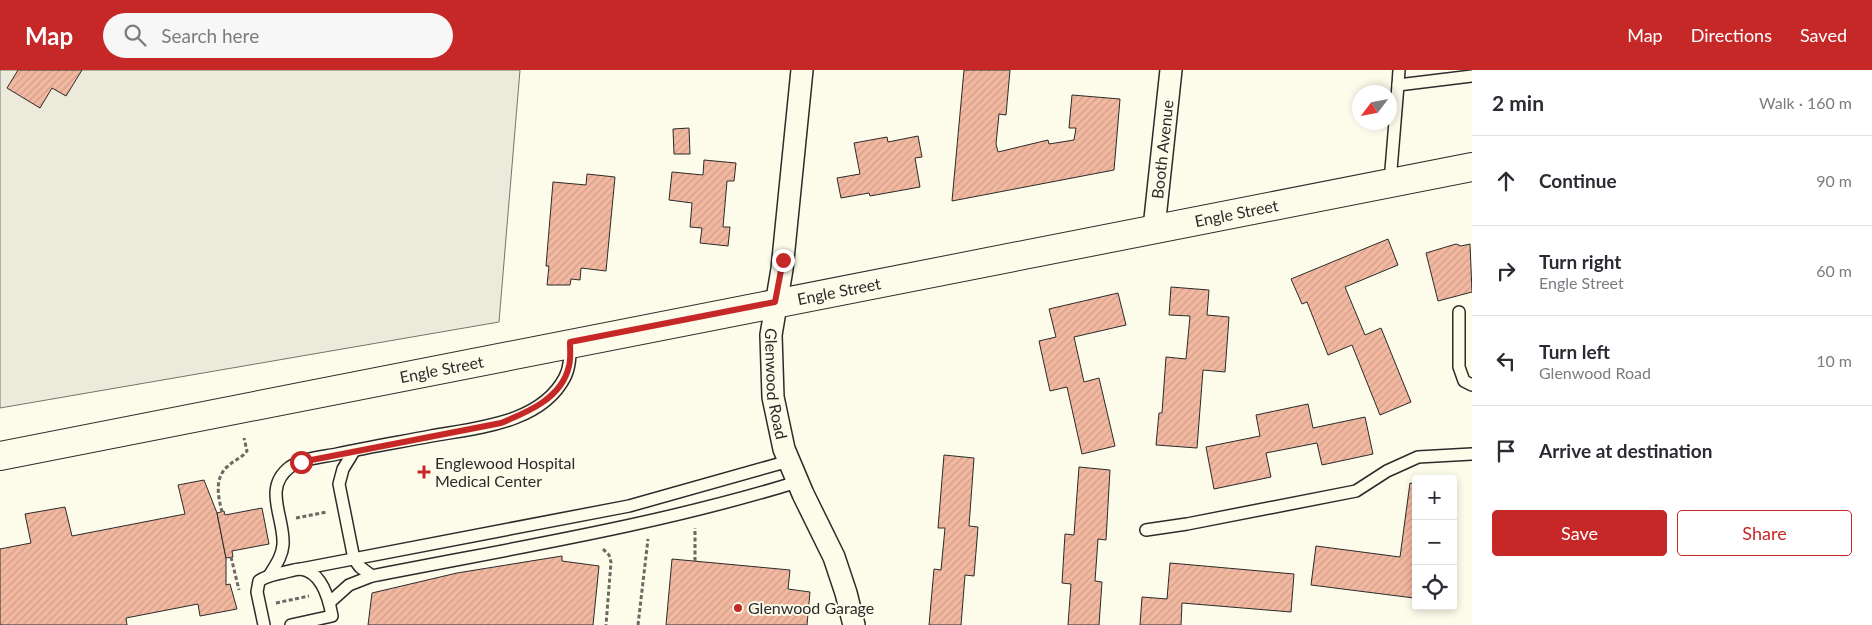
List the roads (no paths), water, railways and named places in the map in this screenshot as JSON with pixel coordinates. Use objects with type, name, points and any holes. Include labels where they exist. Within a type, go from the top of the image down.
[{"type":"main road","name":"Engle Street","points":[[0,456],[570,342],[1472,167]]},
{"type":"street","name":"Glenwood Road","points":[[802,70],[782,269],[775,302],[770,345],[773,397],[779,431],[789,461],[797,482],[834,557],[854,625]]},
{"type":"street","name":"Booth Avenue","points":[[1154,228],[1172,70]]},
{"type":"lane","points":[[1390,182],[1399,70]]},
{"type":"lane","points":[[1398,85],[1472,76]]},
{"type":"lane","points":[[1459,312],[1459,366],[1464,381],[1472,385]]},
{"type":"lane","points":[[269,576],[282,554],[284,543],[275,494],[283,474],[301,462],[501,423],[532,410],[555,391],[565,378],[570,365],[570,342]]},
{"type":"lane","points":[[354,451],[340,476],[344,509],[354,559],[360,567],[372,576]]},
{"type":"lane","points":[[1146,530],[1187,524],[1356,491],[1387,471],[1418,458],[1440,454],[1472,454]]},
{"type":"lane","points":[[264,625],[257,586],[259,581],[269,576],[629,506],[789,461]]},
{"type":"lane","points":[[330,602],[349,585],[372,576],[627,527],[732,502],[797,482]]},
{"type":"lane","points":[[291,625],[332,616],[326,592],[315,577],[301,569]]},
{"type":"place","name":"Englewood Hospital Medical Center","points":[[424,472]]},
{"type":"place","name":"Glenwood Garage","points":[[738,608]]}]
